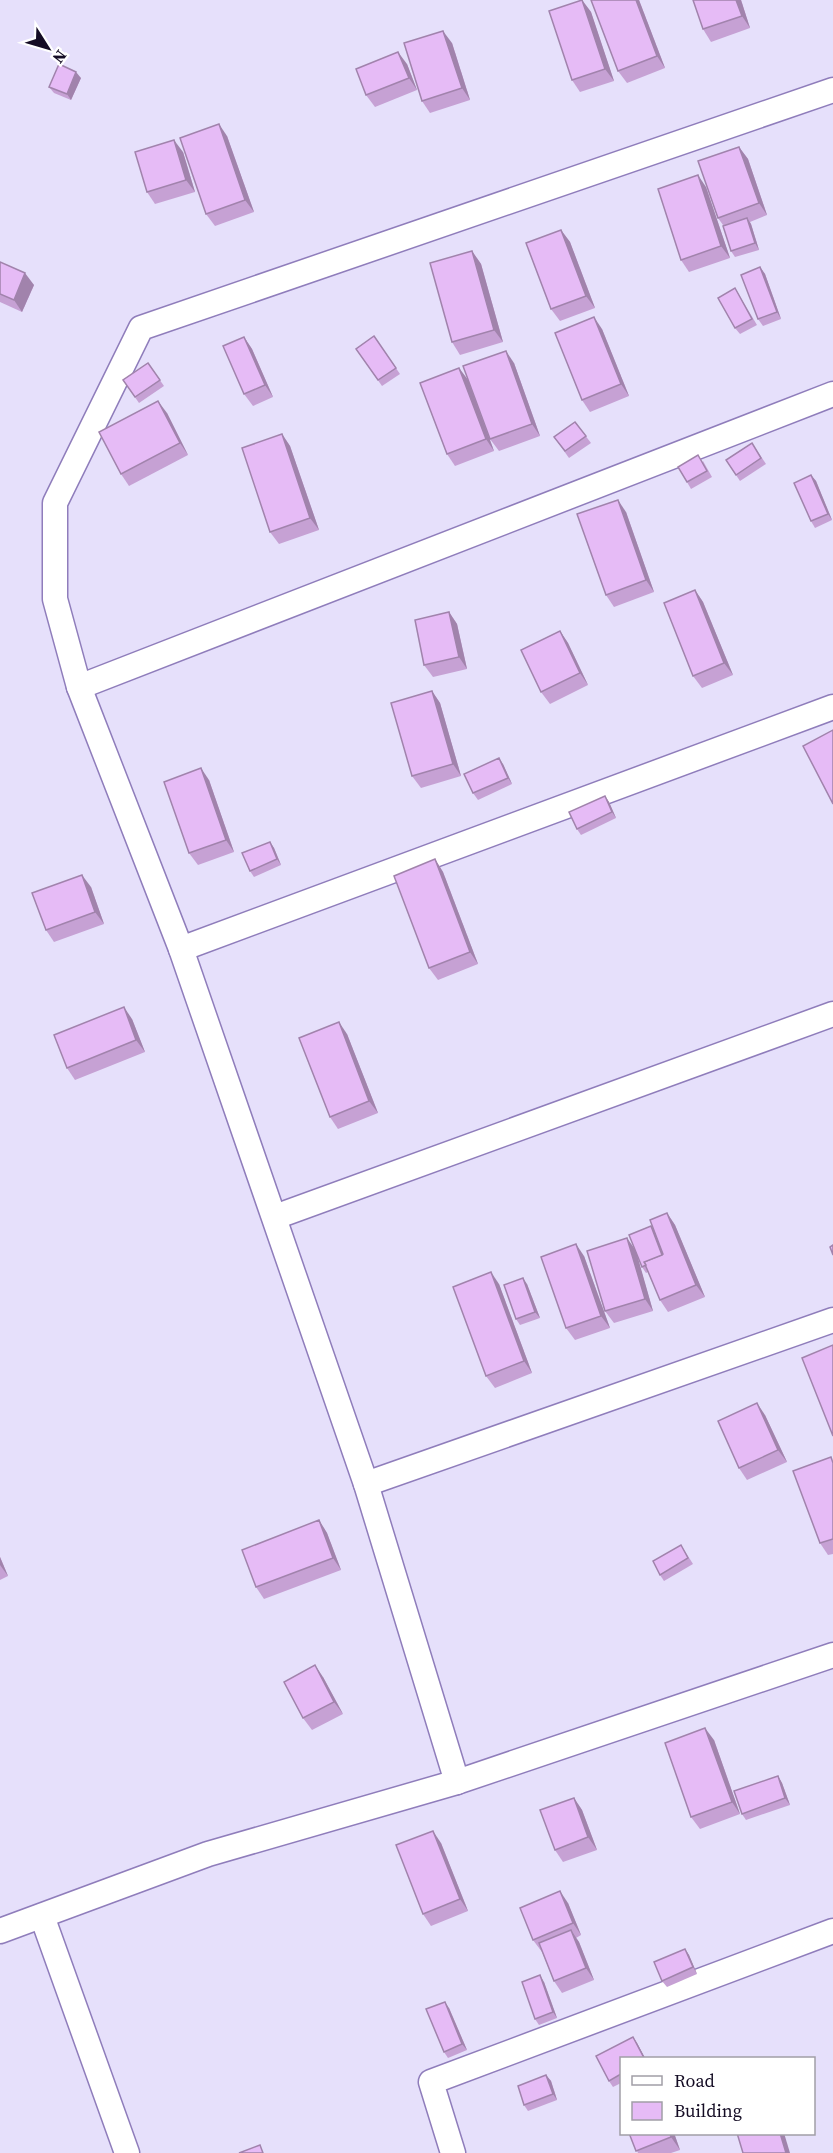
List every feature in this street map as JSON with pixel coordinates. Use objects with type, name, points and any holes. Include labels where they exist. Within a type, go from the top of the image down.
[{"type":"street","points":[[457,1782],[366,1484],[274,1217],[181,949],[79,687],[55,599],[55,503],[141,328],[833,90]]},
{"type":"street","points":[[79,687],[833,394]]},
{"type":"street","points":[[181,949],[833,707]]},
{"type":"street","points":[[274,1217],[833,1014]]},
{"type":"street","points":[[366,1484],[833,1320]]},
{"type":"street","points":[[0,1931],[208,1854],[457,1782],[833,1655]]},
{"type":"street","points":[[42,1916],[128,2153]]},
{"type":"street","points":[[453,2153],[431,2082],[833,1931]]},
{"type":"building","points":[[582,0],[605,69],[572,80],[549,11]]},
{"type":"building","points":[[591,0],[636,0],[657,56],[618,71]]},
{"type":"building","points":[[693,0],[736,0],[742,16],[703,29]]},
{"type":"building","points":[[443,31],[462,88],[422,101],[404,43]]},
{"type":"building","points":[[398,52],[409,78],[366,95],[356,69]]},
{"type":"building","points":[[59,64],[76,72],[67,94],[49,87]]},
{"type":"building","points":[[219,124],[245,200],[206,214],[180,138]]},
{"type":"building","points":[[174,140],[186,180],[147,192],[135,152]]},
{"type":"building","points":[[739,147],[759,203],[718,218],[698,161]]},
{"type":"building","points":[[698,175],[721,246],[681,260],[658,189]]},
{"type":"building","points":[[747,218],[755,243],[731,251],[723,226]]},
{"type":"building","points":[[561,230],[586,296],[551,309],[526,243]]},
{"type":"building","points":[[472,251],[494,330],[452,342],[430,263]]},
{"type":"building","points":[[0,262],[25,273],[14,300],[0,294]]},
{"type":"building","points":[[760,267],[777,312],[758,319],[741,275]]},
{"type":"building","points":[[735,288],[752,319],[735,328],[718,298]]},
{"type":"building","points":[[594,317],[621,384],[582,400],[555,333]]},
{"type":"building","points":[[374,336],[396,368],[378,380],[356,349]]},
{"type":"building","points":[[244,337],[265,385],[244,394],[223,346]]},
{"type":"building","points":[[506,351],[532,424],[490,439],[463,366]]},
{"type":"building","points":[[148,363],[160,380],[135,397],[123,380]]},
{"type":"building","points":[[459,368],[486,439],[447,454],[420,383]]},
{"type":"building","points":[[158,401],[180,443],[121,474],[99,432]]},
{"type":"building","points":[[575,422],[586,436],[565,451],[554,437]]},
{"type":"building","points":[[282,434],[310,518],[270,532],[242,448]]},
{"type":"building","points":[[752,443],[761,458],[736,475],[726,460]]},
{"type":"building","points":[[698,455],[707,471],[687,482],[678,467]]},
{"type":"building","points":[[811,475],[828,514],[811,521],[794,483]]},
{"type":"building","points":[[618,500],[646,580],[606,595],[577,514]]},
{"type":"building","points":[[695,590],[724,663],[693,676],[664,603]]},
{"type":"building","points":[[449,612],[459,657],[424,665],[415,620]]},
{"type":"building","points":[[560,631],[580,673],[541,692],[521,650]]},
{"type":"building","points":[[432,691],[453,764],[412,776],[391,703]]},
{"type":"building","points":[[833,730],[833,804],[803,746]]},
{"type":"building","points":[[499,758],[508,778],[473,793],[464,774]]},
{"type":"building","points":[[201,768],[226,840],[189,853],[164,782]]},
{"type":"building","points":[[605,796],[612,812],[577,829],[569,812]]},
{"type":"building","points":[[270,842],[277,859],[250,871],[242,853]]},
{"type":"building","points":[[435,859],[470,952],[429,968],[394,876]]},
{"type":"building","points":[[82,875],[95,912],[46,930],[32,893]]},
{"type":"building","points":[[124,1007],[136,1040],[67,1068],[54,1035]]},
{"type":"building","points":[[339,1022],[369,1101],[330,1117],[299,1038]]},
{"type":"building","points":[[667,1213],[696,1285],[660,1300],[644,1262],[663,1254],[650,1220]]},
{"type":"building","points":[[651,1226],[662,1255],[644,1262],[646,1265],[642,1267],[629,1235]]},
{"type":"building","points":[[627,1238],[645,1299],[605,1311],[587,1251]]},
{"type":"building","points":[[576,1244],[601,1316],[566,1328],[541,1257]]},
{"type":"building","points":[[491,1272],[524,1361],[486,1376],[453,1287]]},
{"type":"building","points":[[523,1278],[535,1312],[516,1319],[504,1285]]},
{"type":"building","points":[[833,1345],[833,1436],[802,1358]]},
{"type":"building","points":[[757,1403],[778,1450],[739,1468],[718,1421]]},
{"type":"building","points":[[831,1457],[833,1463],[833,1539],[820,1543],[793,1471]]},
{"type":"building","points":[[319,1520],[333,1558],[256,1587],[242,1550]]},
{"type":"building","points":[[681,1545],[688,1558],[660,1575],[653,1561]]},
{"type":"building","points":[[315,1665],[334,1702],[303,1718],[284,1682]]},
{"type":"building","points":[[705,1728],[732,1802],[691,1817],[665,1743]]},
{"type":"building","points":[[778,1776],[785,1798],[742,1814],[734,1791]]},
{"type":"building","points":[[574,1798],[588,1837],[555,1850],[540,1810]]},
{"type":"building","points":[[433,1831],[460,1899],[423,1914],[396,1845]]},
{"type":"building","points":[[560,1891],[573,1923],[533,1940],[520,1908]]},
{"type":"building","points":[[571,1930],[586,1968],[554,1981],[539,1943]]},
{"type":"building","points":[[685,1949],[693,1967],[662,1981],[654,1962]]},
{"type":"building","points":[[540,1975],[553,2012],[535,2019],[522,1982]]},
{"type":"building","points":[[445,2002],[462,2044],[444,2052],[426,2009]]},
{"type":"building","points":[[633,2037],[643,2057],[620,2057],[620,2075],[609,2081],[596,2056]]},
{"type":"building","points":[[546,2075],[553,2094],[524,2105],[518,2086]]},
{"type":"building","points":[[630,2135],[670,2135],[671,2137],[636,2151]]},
{"type":"building","points":[[738,2135],[781,2135],[786,2153],[743,2153]]},
{"type":"building","points":[[260,2145],[263,2153],[239,2153]]}]
